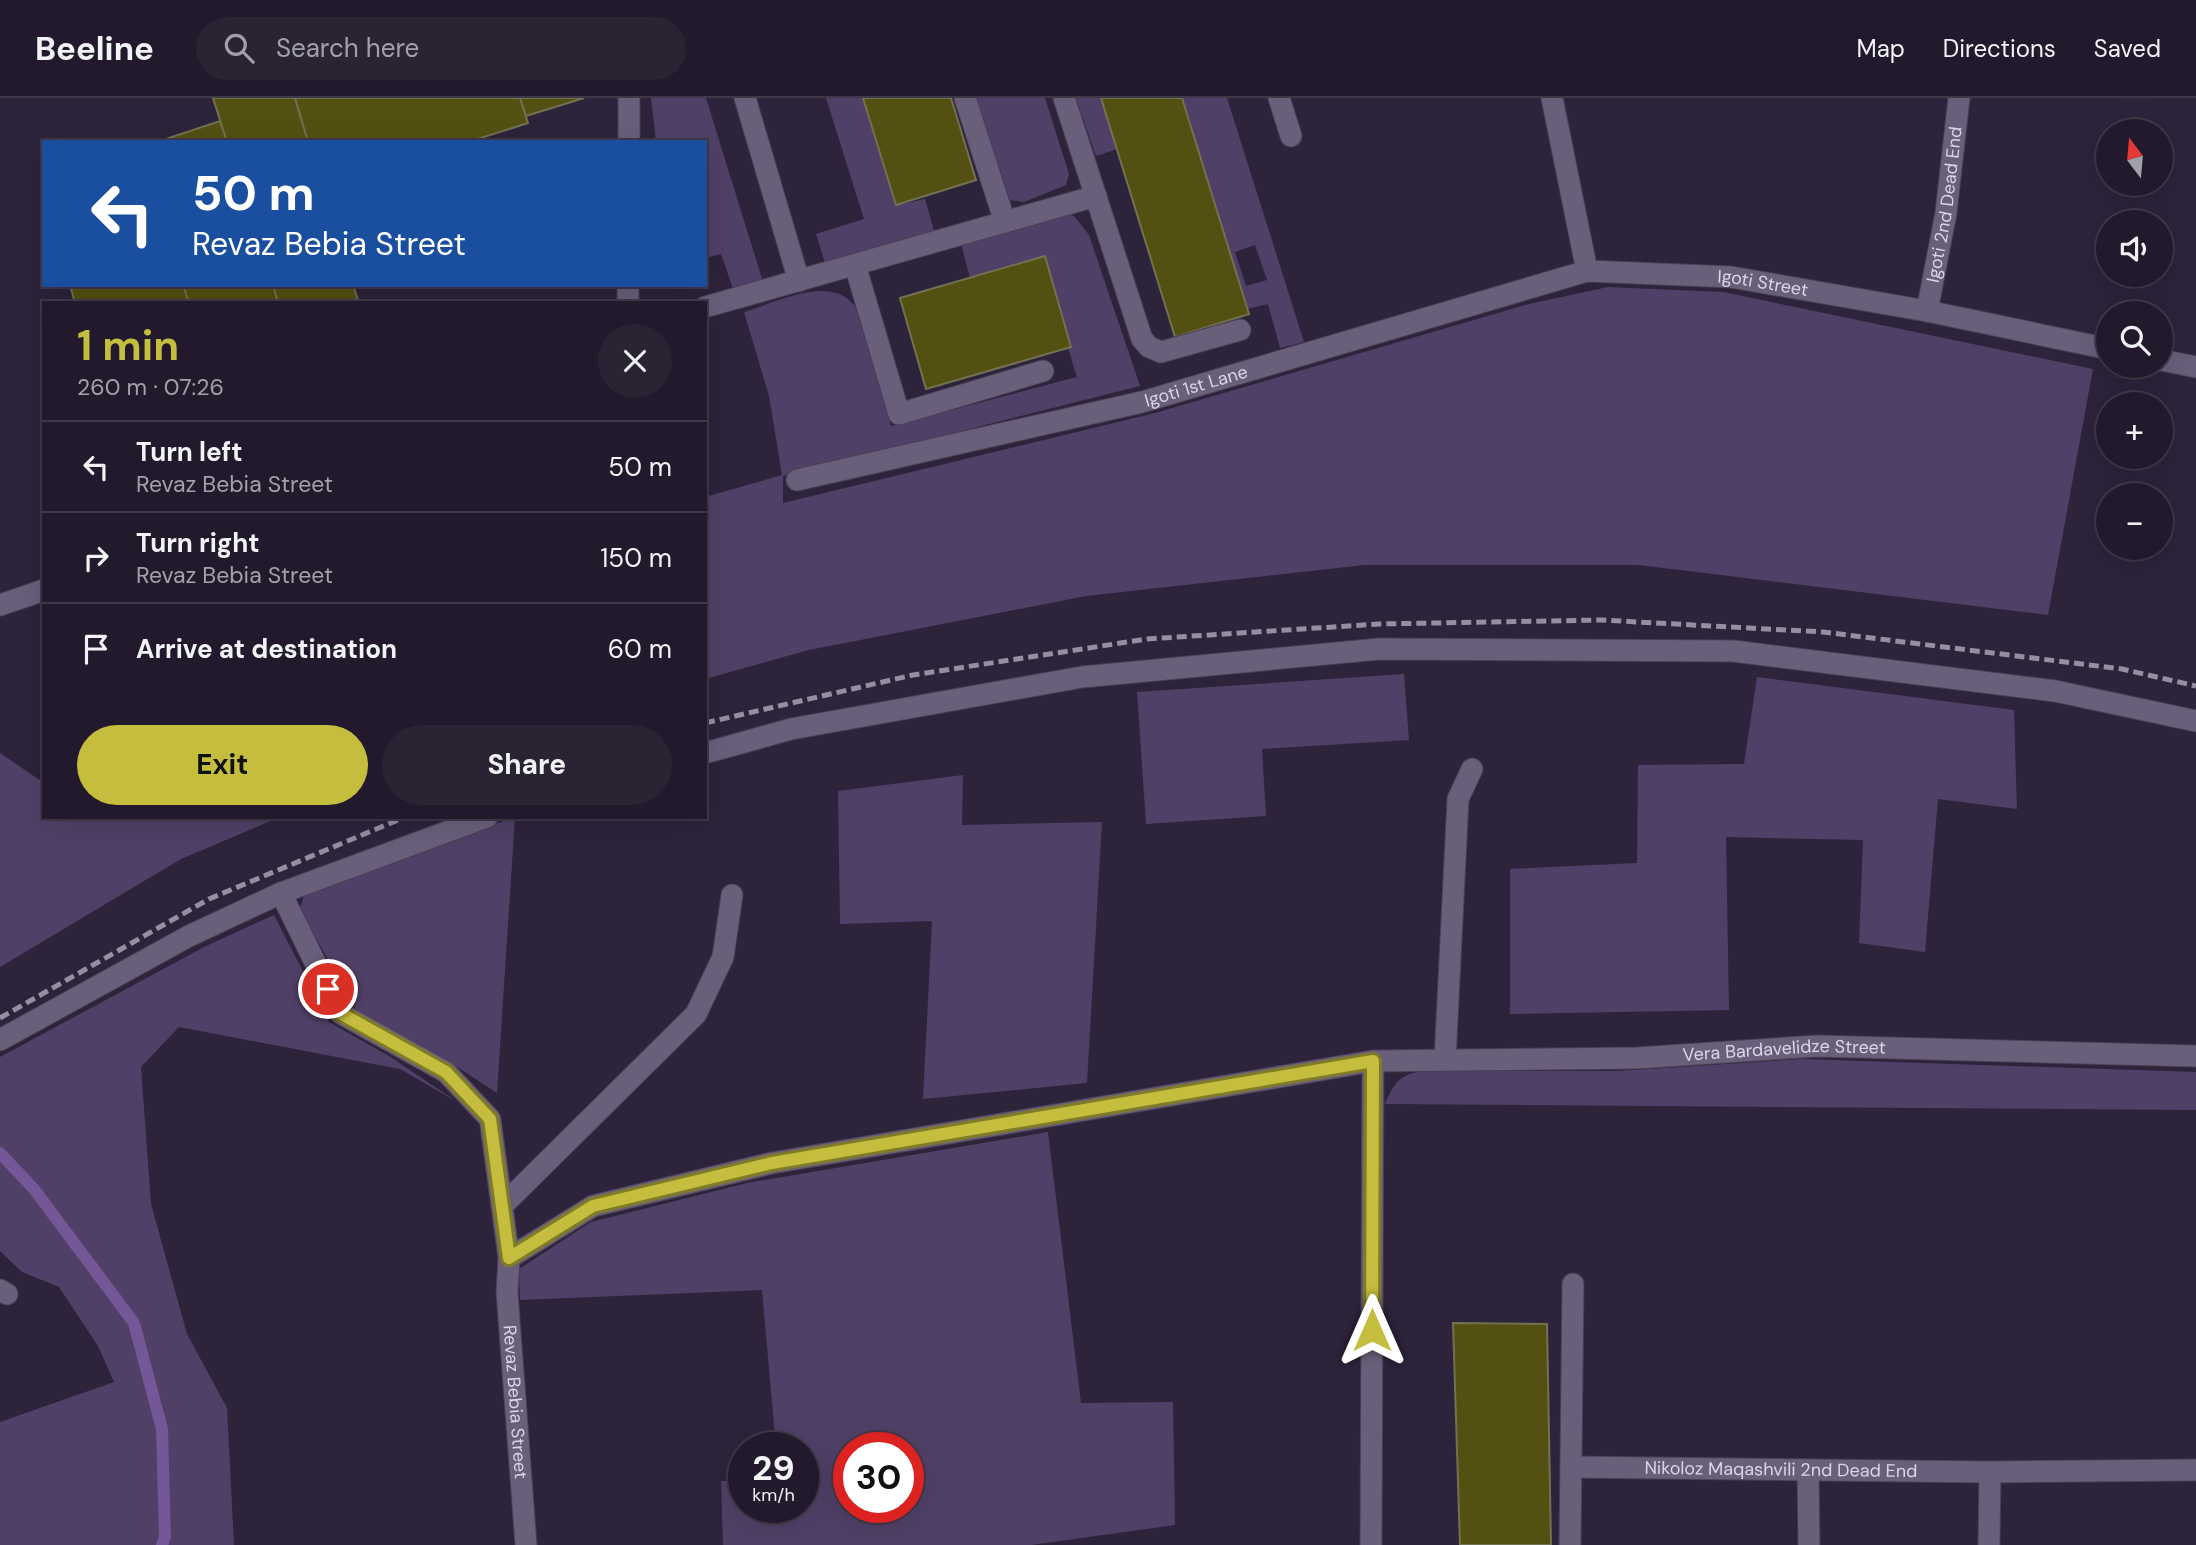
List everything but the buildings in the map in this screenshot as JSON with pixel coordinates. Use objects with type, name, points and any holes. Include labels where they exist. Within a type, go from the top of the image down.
[{"type":"street","points":[[629,98],[629,140]]},
{"type":"street","points":[[745,98],[799,281]]},
{"type":"street","points":[[965,98],[1004,222]]},
{"type":"street","points":[[1064,98],[1142,339],[1149,347],[1161,352],[1240,330]]},
{"type":"street","points":[[1279,98],[1291,136]]},
{"type":"street","points":[[1552,98],[1587,271]]},
{"type":"street","name":"Igoti 2nd Dead End","points":[[1927,311],[1946,212],[1959,98]]},
{"type":"street","points":[[707,306],[1096,195]]},
{"type":"street","points":[[855,265],[899,414],[1043,371]]},
{"type":"street","name":"Igoti Street","points":[[1587,271],[1731,277],[1927,311],[2096,346]]},
{"type":"street","name":"Igoti 1st Lane","points":[[797,480],[1142,402],[1587,271]]},
{"type":"street","points":[[2173,362],[2196,367]]},
{"type":"street","points":[[0,605],[42,591]]},
{"type":"street","points":[[707,752],[791,729],[1082,677],[1380,649],[1733,651],[2055,691],[2196,721]]},
{"type":"street","points":[[1445,1060],[1458,799],[1472,769]]},
{"type":"street","points":[[0,1040],[189,936],[281,893],[482,819]]},
{"type":"street","name":"Revaz Bebia Street","points":[[281,893],[340,1013],[446,1072],[490,1119],[509,1258],[507,1292],[526,1545]]},
{"type":"street","points":[[502,1206],[696,1014],[723,957],[732,895]]},
{"type":"street","name":"Vera Bardavelidze Street","points":[[1373,1061],[1637,1058],[1817,1046],[2196,1056]]},
{"type":"street","points":[[509,1258],[593,1206],[772,1163],[1373,1061],[1371,1545]]},
{"type":"street","points":[[1570,1545],[1573,1284]]},
{"type":"street","name":"Nikoloz Maqashvili 2nd Dead End","points":[[1571,1467],[1990,1472],[2196,1470]]},
{"type":"street","points":[[1808,1470],[1809,1545]]},
{"type":"street","points":[[1989,1545],[1990,1472]]},
{"type":"shaded area","points":[[651,98],[706,98],[763,282],[733,289],[721,254],[707,258],[707,140],[656,140]]},
{"type":"shaded area","points":[[826,98],[863,98],[897,205],[925,199],[935,234],[825,263],[816,234],[864,219]]},
{"type":"shaded area","points":[[976,98],[1045,98],[1069,174],[1066,185],[1024,202],[1010,200]]},
{"type":"shaded area","points":[[1076,98],[1101,98],[1117,149],[1096,156]]},
{"type":"shaded area","points":[[1182,98],[1227,98],[1304,342],[1280,348],[1268,304],[1247,309]],"holes":[[[1255,245],[1267,280],[1246,286],[1235,252]]]},
{"type":"shaded area","points":[[1063,213],[1074,216],[1089,235],[1140,386],[783,476],[783,503],[1155,413],[1529,304],[1608,287],[1723,292],[2093,369],[2048,615],[1639,565],[1364,565],[1086,596],[809,650],[707,678],[707,496],[782,475],[769,396],[744,312],[803,293],[833,292],[846,297],[856,308],[891,426],[1077,377],[1068,348],[1071,346],[1045,256],[970,278],[961,244]]},
{"type":"shaded area","points":[[1404,674],[1409,740],[1262,749],[1266,816],[1146,824],[1137,692]]},
{"type":"shaded area","points":[[1757,677],[2014,710],[2017,809],[1938,799],[1925,952],[1859,943],[1863,840],[1726,837],[1729,1010],[1510,1014],[1510,869],[1637,863],[1638,765],[1744,764]]},
{"type":"shaded area","points":[[0,753],[42,782],[42,819],[275,819],[181,859],[0,967]]},
{"type":"shaded area","points":[[963,775],[962,825],[1102,822],[1087,1083],[923,1099],[932,921],[840,924],[838,791]]},
{"type":"shaded area","points":[[515,819],[497,1093],[442,1057],[357,1012],[300,909],[304,895]]},
{"type":"shaded area","points":[[274,915],[329,1022],[389,1056],[459,1103],[400,1069],[179,1027],[141,1067],[151,1204],[187,1334],[227,1408],[234,1545],[0,1545],[0,1422],[114,1382],[98,1346],[59,1287],[22,1272],[0,1251],[0,1057],[206,946]]},
{"type":"shaded area","points":[[1803,1059],[2196,1072],[2196,1110],[1385,1104],[1398,1082],[1407,1075],[1421,1071],[1618,1071]]},
{"type":"shaded area","points":[[1048,1132],[1081,1403],[1173,1402],[1175,1525],[1031,1545],[723,1545],[721,1481],[728,1481],[728,1523],[819,1523],[819,1432],[775,1432],[762,1290],[520,1300],[519,1269],[591,1222],[747,1183]]},
{"type":"waterway","points":[[0,1153],[34,1189],[134,1323],[162,1429],[165,1537],[162,1545]]},
{"type":"railway","points":[[707,723],[913,675],[1147,639],[1379,624],[1601,620],[1823,632],[2122,669],[2196,686]]},
{"type":"railway","points":[[0,1018],[209,899],[400,819]]},
{"type":"route","points":[[328,989],[340,1013],[446,1072],[490,1119],[509,1258],[593,1206],[772,1163],[1373,1061],[1372,1330]]}]
